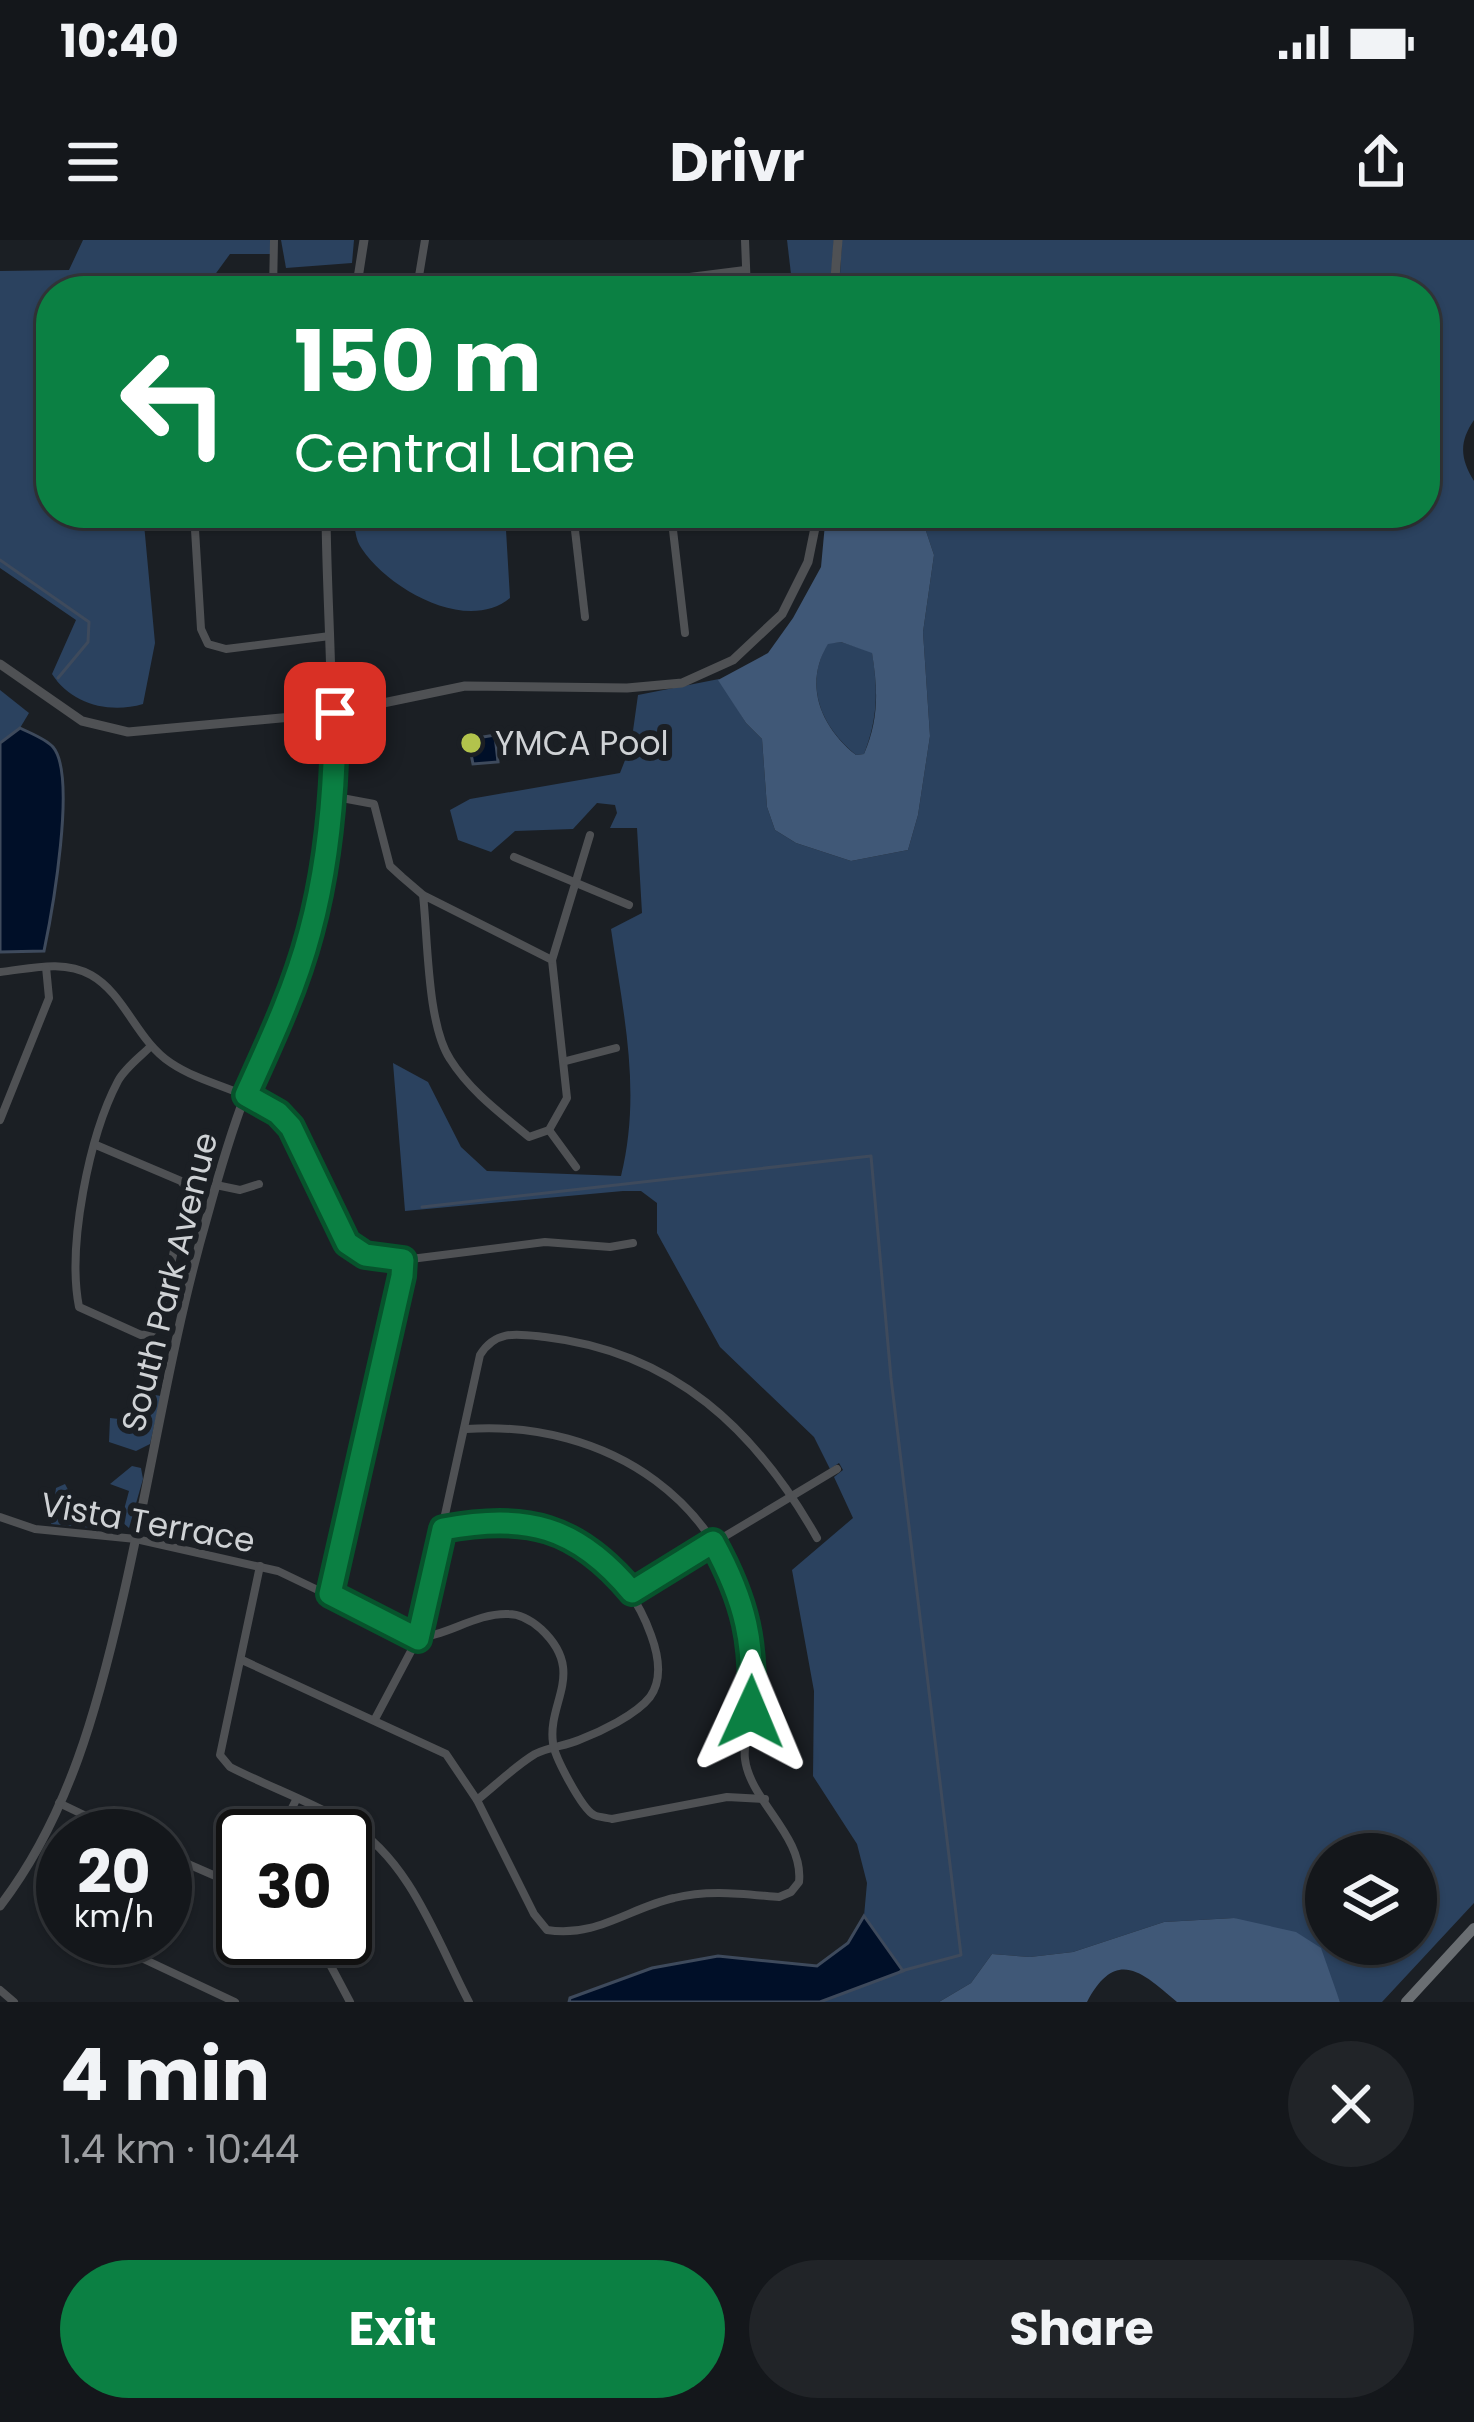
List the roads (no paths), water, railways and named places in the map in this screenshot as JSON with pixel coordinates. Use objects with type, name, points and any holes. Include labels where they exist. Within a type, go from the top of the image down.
[{"type":"main road","points":[[1406,2002],[1474,1928]]},
{"type":"street","points":[[273,276],[274,240]]},
{"type":"street","points":[[358,276],[364,240]]},
{"type":"street","points":[[419,276],[425,240]]},
{"type":"street","points":[[746,240],[746,276]]},
{"type":"street","points":[[835,276],[838,240]]},
{"type":"street","points":[[698,276],[746,270]]},
{"type":"street","points":[[195,528],[201,629],[208,644],[226,649],[330,636]]},
{"type":"street","name":"South Park Avenue","points":[[0,1906],[34,1856],[85,1745],[216,1185],[246,1095],[309,938],[320,891],[331,796],[335,713],[326,528]]},
{"type":"street","points":[[575,528],[585,617]]},
{"type":"street","points":[[673,528],[685,633]]},
{"type":"street","points":[[0,664],[82,721],[128,732],[335,713],[465,686],[657,687],[682,683],[733,660],[782,614],[808,562],[815,528]]},
{"type":"street","points":[[331,796],[374,804],[390,866],[423,895],[552,960]]},
{"type":"street","points":[[423,895],[434,1013],[447,1056],[479,1097],[529,1137],[549,1130],[567,1098],[552,960],[590,835]]},
{"type":"street","points":[[514,857],[629,905]]},
{"type":"street","points":[[0,972],[67,966],[93,976],[150,1047],[174,1065],[278,1113],[291,1127],[347,1243],[365,1255],[403,1260],[544,1242],[610,1247],[633,1243]]},
{"type":"street","points":[[0,1120],[49,998],[46,967]]},
{"type":"street","points":[[96,1145],[181,1181],[187,1189],[158,1326],[150,1334],[88,1314],[77,1304],[76,1225],[96,1145],[120,1077],[150,1047]]},
{"type":"street","points":[[566,1060],[616,1048]]},
{"type":"street","points":[[549,1130],[576,1167]]},
{"type":"street","points":[[216,1185],[241,1190],[259,1184]]},
{"type":"street","points":[[330,1594],[403,1260]]},
{"type":"street","points":[[375,1719],[418,1639],[480,1355],[488,1341],[503,1334],[562,1339],[619,1354],[679,1382],[747,1437],[794,1497],[817,1538]]},
{"type":"street","points":[[242,1660],[446,1754],[477,1800],[534,1914],[547,1930],[565,1933],[608,1925],[646,1906],[698,1893],[779,1897],[791,1892],[800,1882],[799,1860],[745,1762],[753,1669],[746,1613],[713,1542],[655,1478],[625,1458],[538,1429],[466,1429]]},
{"type":"street","points":[[632,1592],[838,1469]]},
{"type":"street","name":"Vista Terrace","points":[[0,1517],[47,1531],[136,1538],[260,1566],[330,1594],[418,1639]]},
{"type":"street","points":[[443,1529],[493,1521],[541,1527],[588,1550],[632,1592],[654,1642],[659,1672],[652,1695],[633,1712],[579,1741],[536,1754],[477,1800]]},
{"type":"street","points":[[260,1566],[220,1754],[230,1767],[349,1823],[390,1860],[469,2002]]},
{"type":"street","points":[[418,1639],[512,1613],[534,1622],[552,1639],[565,1682],[553,1748],[581,1803],[595,1816],[612,1819],[727,1797],[765,1799]]},
{"type":"street","points":[[292,1809],[296,1800]]},
{"type":"street","points":[[59,1802],[73,1809]]},
{"type":"street","points":[[157,1965],[236,2002]]},
{"type":"street","points":[[330,1965],[350,2002]]},
{"type":"street","points":[[0,1990],[14,2002]]},
{"type":"waterway","points":[[0,560],[89,622],[88,642],[58,678]]},
{"type":"waterway","points":[[422,1207],[871,1156],[891,1378],[961,1955],[901,1971]]},
{"type":"place","name":"YMCA Pool","points":[[471,743]]}]
